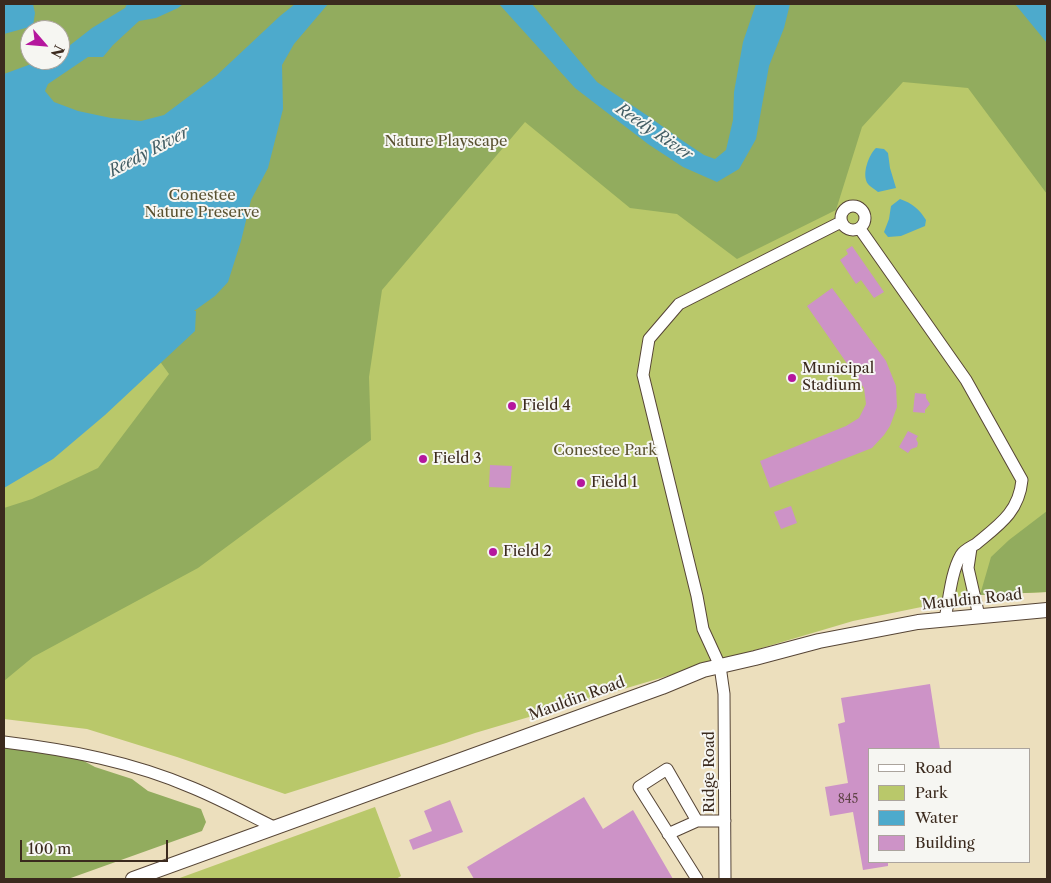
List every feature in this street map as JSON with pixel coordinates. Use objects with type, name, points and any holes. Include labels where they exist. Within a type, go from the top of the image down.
[{"type":"main road","name":"Mauldin Road","points":[[133,879],[702,670],[819,641],[896,626],[945,619],[1047,610]]},
{"type":"street","points":[[850,206],[857,207],[863,211],[866,217],[864,224],[855,231],[844,227],[841,222],[841,215],[850,206]]},
{"type":"street","name":"Ridge Road","points":[[725,879],[724,694],[720,666],[703,629],[697,596],[643,374],[649,339],[679,304],[841,222]]},
{"type":"street","points":[[860,229],[966,380],[1022,480],[1021,490],[1014,508],[993,529],[971,548],[962,553],[956,566],[945,619]]},
{"type":"street","points":[[971,548],[968,568],[979,616]]},
{"type":"street","points":[[4,742],[54,748],[132,767],[194,788],[276,828]]},
{"type":"street","points":[[696,879],[640,787],[667,769],[697,821]]},
{"type":"street","points":[[668,834],[697,821],[725,821]]},
{"type":"green space","points":[[4,4],[1047,4],[1047,592],[980,595],[853,621],[475,733],[285,794],[87,729],[4,719]]},
{"type":"green space","name":"Conestee Nature Preserve","points":[[4,4],[1047,4],[1047,194],[968,88],[903,82],[862,127],[836,210],[737,259],[677,214],[630,208],[525,122],[382,290],[369,377],[371,440],[198,568],[33,657],[4,681],[4,508],[32,499],[98,468],[169,374],[115,299],[4,233]]},
{"type":"green space","points":[[1047,511],[1047,592],[980,595],[991,557],[1009,540]]},
{"type":"green space","points":[[4,748],[82,760],[95,767],[132,779],[148,791],[201,809],[206,822],[202,831],[68,879],[4,879]]},
{"type":"green space","points":[[375,807],[401,876],[396,879],[177,879]]},
{"type":"water","points":[[4,4],[33,4],[34,20],[20,20],[20,30],[4,34]]},
{"type":"water","points":[[127,4],[183,4],[156,18],[139,21],[103,57],[88,57],[70,69],[70,45],[92,28],[125,8]]},
{"type":"water","name":"Reedy River","points":[[295,4],[328,4],[294,44],[282,65],[283,109],[268,168],[251,200],[228,282],[215,296],[194,311],[196,311],[195,331],[105,415],[53,459],[4,488],[4,74],[20,68],[20,70],[69,70],[48,84],[45,91],[54,102],[78,111],[111,118],[141,121],[164,115],[216,76]]},
{"type":"water","name":"Reedy River","points":[[499,4],[532,4],[597,82],[704,155],[715,159],[726,150],[733,120],[734,92],[743,42],[756,4],[790,4],[784,28],[769,66],[756,139],[739,169],[717,182],[683,167],[648,144],[575,88]]},
{"type":"water","points":[[1015,4],[1045,4],[1047,6],[1047,43]]},
{"type":"water","points":[[876,148],[884,149],[888,153],[896,188],[878,192],[866,180],[867,165]]},
{"type":"water","points":[[900,199],[918,210],[926,220],[925,226],[901,236],[888,237],[884,232],[891,206]]},
{"type":"building","points":[[852,246],[884,292],[874,298],[861,280],[856,284],[840,260],[848,254],[846,250]]},
{"type":"building","points":[[832,288],[886,361],[896,386],[897,407],[890,426],[872,448],[770,488],[760,461],[846,426],[859,418],[866,404],[864,388],[807,306]]},
{"type":"building","points":[[915,393],[926,394],[930,404],[925,413],[913,412]]},
{"type":"building","points":[[908,431],[918,436],[916,439],[918,443],[917,447],[911,449],[908,453],[899,447]]},
{"type":"building","points":[[490,465],[512,466],[510,488],[489,487]]},
{"type":"building","points":[[791,506],[797,523],[781,529],[774,512]]},
{"type":"building","points":[[930,684],[940,748],[868,748],[868,863],[888,863],[888,866],[863,870],[853,812],[830,816],[825,787],[848,783],[838,724],[845,722],[841,698]]},
{"type":"building","points":[[584,797],[603,829],[633,810],[673,879],[474,879],[467,867]]},
{"type":"building","points":[[450,800],[463,832],[413,850],[409,840],[432,831],[424,811]]},
{"type":"place","name":"Municipal Stadium","points":[[792,378]]},
{"type":"place","name":"Field 4","points":[[512,406]]},
{"type":"place","name":"Field 3","points":[[423,459]]},
{"type":"place","name":"Field 1","points":[[581,483]]},
{"type":"place","name":"Field 2","points":[[493,552]]},
{"type":"park label","name":"Nature Playscape","points":[[446,142]]},
{"type":"park label","name":"Conestee Park","points":[[605,451]]}]
